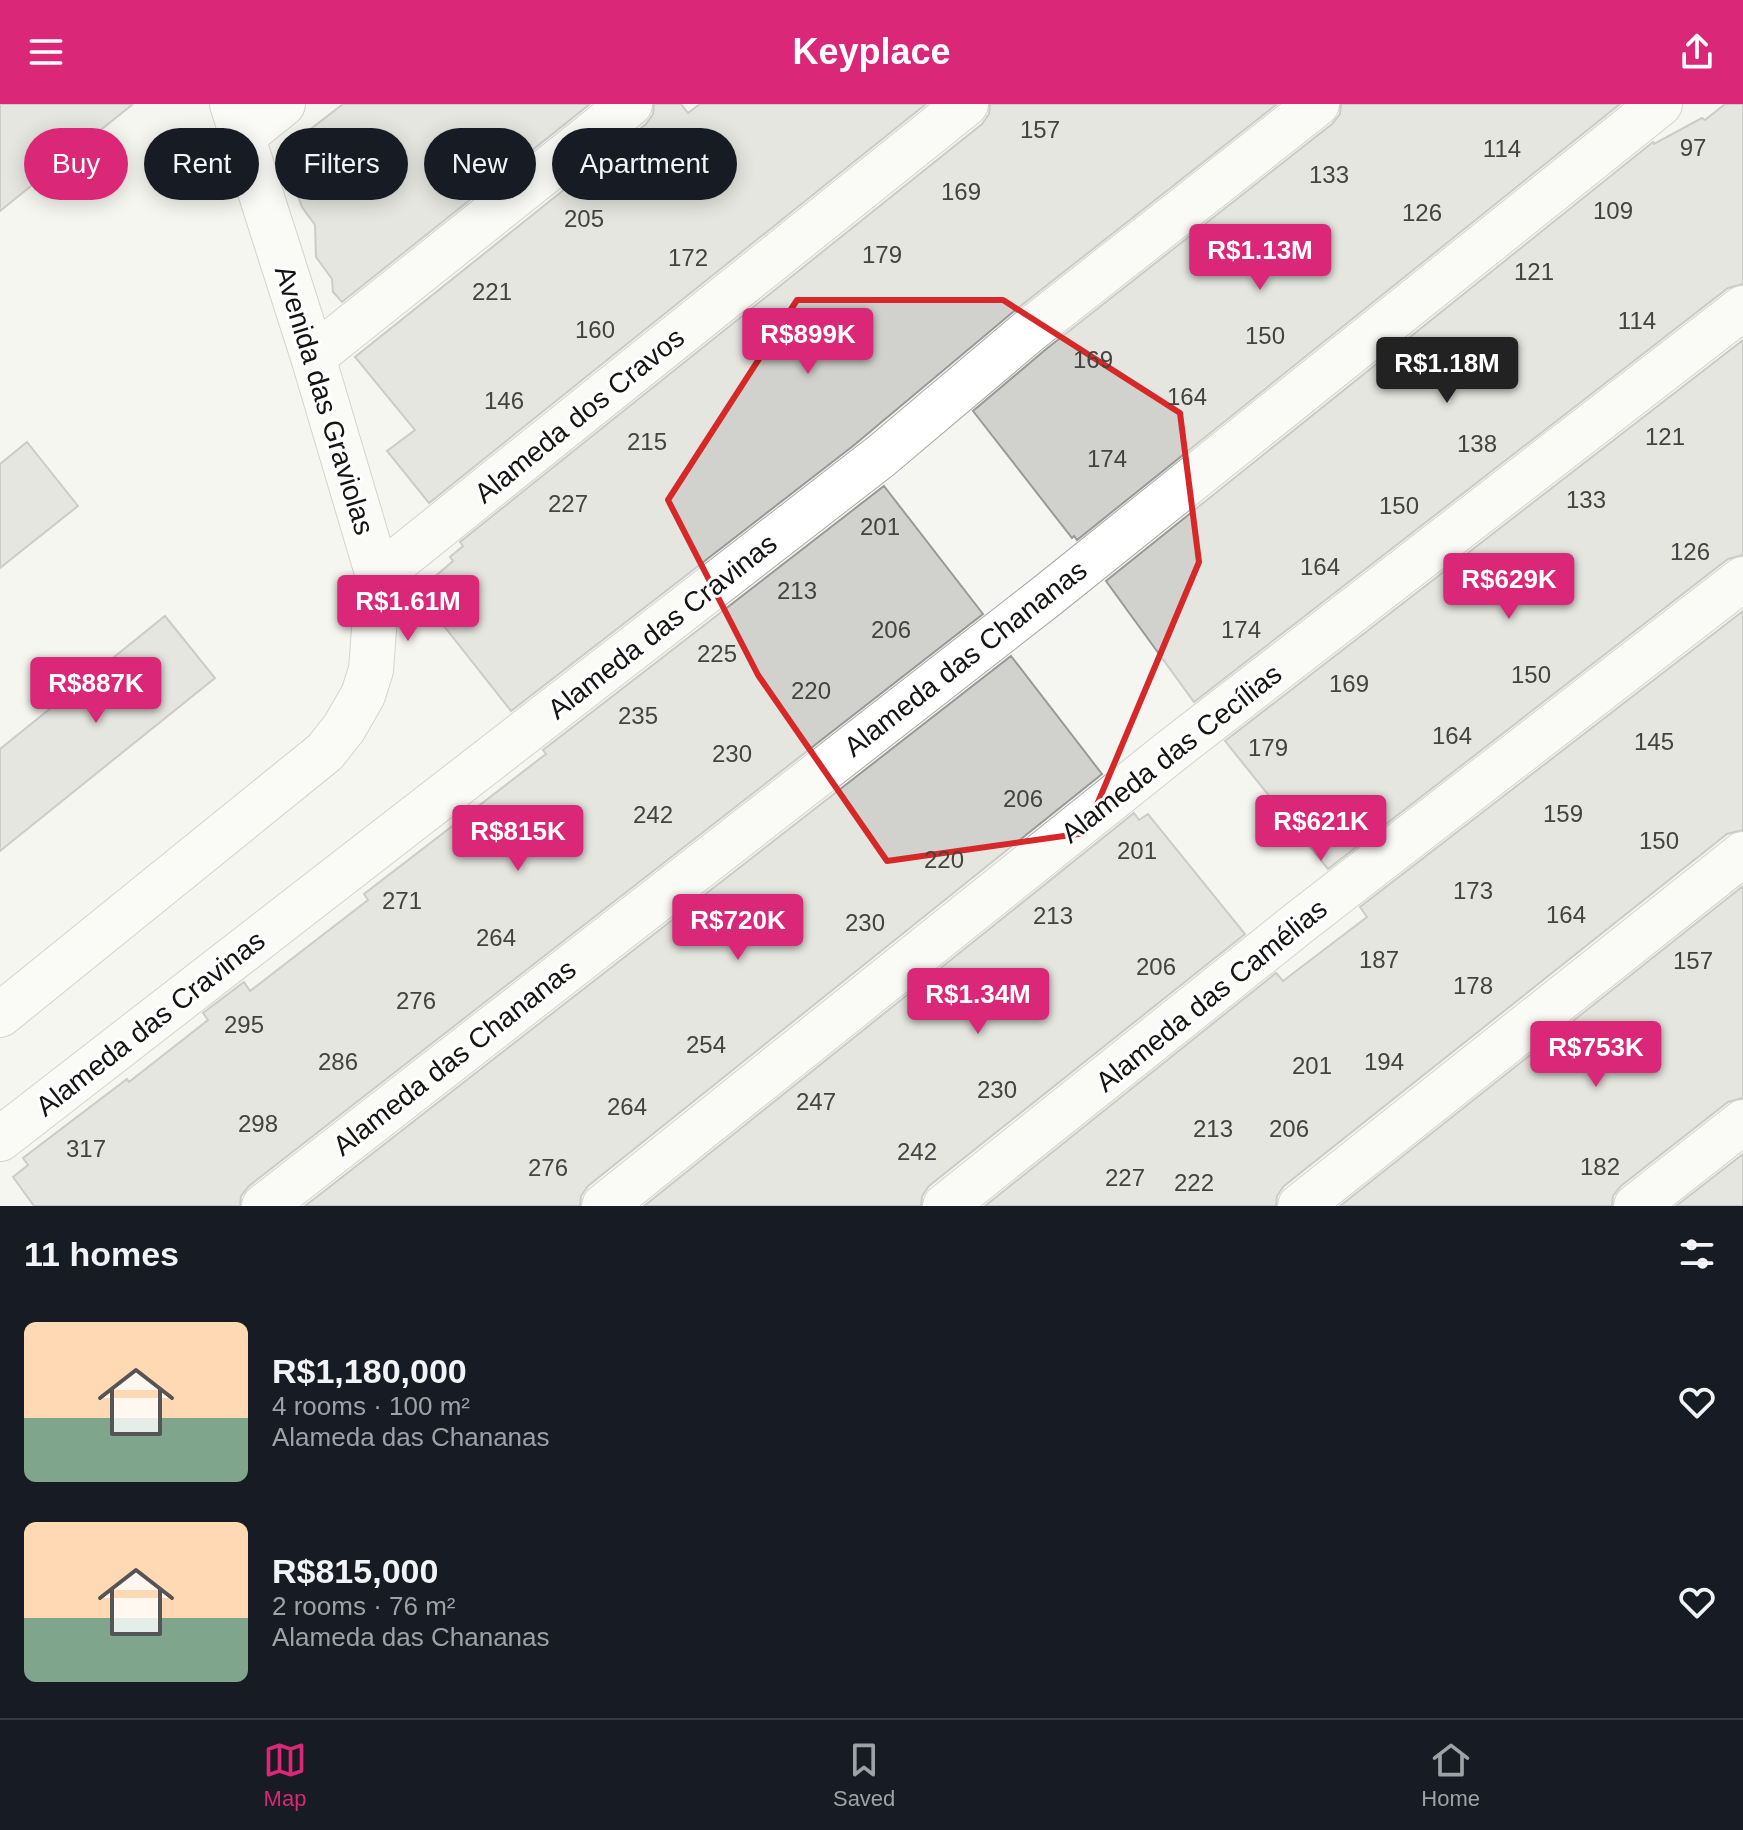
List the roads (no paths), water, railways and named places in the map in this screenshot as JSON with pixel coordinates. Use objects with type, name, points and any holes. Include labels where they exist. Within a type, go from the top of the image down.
[{"type":"street","points":[[237,120],[283,104]]},
{"type":"street","points":[[313,357],[630,104]]},
{"type":"street","name":"Alameda dos Cravos","points":[[378,576],[966,104]]},
{"type":"street","name":"Alameda das Cravinas","points":[[0,1139],[881,456],[1029,331],[1317,104]]},
{"type":"street","name":"Alameda das Chananas","points":[[264,1206],[1048,595],[1660,104]]},
{"type":"street","name":"Avenida das Graviolas","points":[[0,1015],[325,752],[344,728],[363,695],[371,670],[378,576],[313,357],[237,120]]},
{"type":"street","name":"Alameda das Cecílias","points":[[604,1206],[1159,760],[1743,308]]},
{"type":"street","name":"Alameda das Camélias","points":[[945,1206],[1300,922],[1743,579]]},
{"type":"street","points":[[1300,1206],[1743,854]]},
{"type":"street","points":[[1636,1206],[1743,1122]]}]
